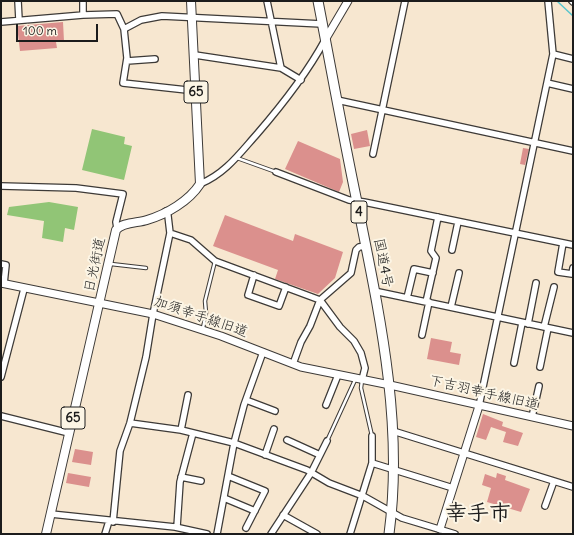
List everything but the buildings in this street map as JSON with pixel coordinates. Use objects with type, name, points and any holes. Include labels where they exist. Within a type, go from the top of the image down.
[{"type":"highway","name":"国道4号","points":[[318,1],[366,246],[390,385],[394,470],[392,514],[389,534]]},
{"type":"main road","name":"65","points":[[191,1],[200,184]]},
{"type":"main road","name":"日光街道","points":[[46,534],[117,228],[148,220],[166,212],[192,195],[200,184]]},
{"type":"street","points":[[18,1],[19,20]]},
{"type":"street","points":[[83,1],[83,15]]},
{"type":"street","points":[[267,1],[281,68]]},
{"type":"street","points":[[200,184],[216,176],[237,158],[301,80],[348,1]]},
{"type":"street","points":[[373,154],[405,1]]},
{"type":"street","points":[[439,531],[479,406],[535,143],[553,54],[548,1]]},
{"type":"street","points":[[1,22],[83,15],[117,14],[124,28],[127,60],[123,83],[196,91]]},
{"type":"street","points":[[124,28],[141,20],[162,16],[322,24]]},
{"type":"street","points":[[553,54],[573,59]]},
{"type":"street","points":[[194,55],[281,68],[301,80]]},
{"type":"street","points":[[127,60],[155,59]]},
{"type":"street","points":[[547,83],[573,89]]},
{"type":"street","points":[[337,100],[573,151]]},
{"type":"street","points":[[276,172],[349,200],[573,245]]},
{"type":"street","points":[[1,186],[76,188],[123,194],[116,222],[117,228]]},
{"type":"street","points":[[105,534],[111,522],[120,452],[130,423],[146,357],[153,314],[170,233],[166,212]]},
{"type":"street","points":[[422,334],[436,258],[431,251],[438,218]]},
{"type":"street","points":[[452,250],[458,222]]},
{"type":"street","points":[[170,233],[191,240],[215,260],[320,300],[340,327],[354,341],[361,353],[364,368],[359,379]]},
{"type":"street","points":[[563,243],[558,272],[572,274],[573,268]]},
{"type":"street","points":[[293,364],[320,300],[351,273],[356,250],[359,247],[366,246]]},
{"type":"street","points":[[1,264],[6,265],[3,284]]},
{"type":"street","points":[[407,298],[414,269],[433,273]]},
{"type":"street","points":[[451,307],[459,273]]},
{"type":"street","points":[[254,275],[248,294],[254,297],[279,306],[286,287]]},
{"type":"street","points":[[514,363],[536,283]]},
{"type":"street","name":"加須幸手線旧道","points":[[3,284],[153,314],[203,330],[293,364],[338,375],[390,385]]},
{"type":"street","points":[[540,367],[554,287]]},
{"type":"street","points":[[1,377],[24,289]]},
{"type":"street","points":[[374,291],[573,334]]},
{"type":"street","points":[[217,534],[234,443],[246,400],[263,352]]},
{"type":"street","points":[[326,405],[338,375]]},
{"type":"street","name":"下吉羽幸手線旧道","points":[[390,385],[573,426]]},
{"type":"street","points":[[532,418],[539,386]]},
{"type":"street","points":[[181,430],[188,395]]},
{"type":"street","points":[[246,400],[275,411]]},
{"type":"street","points":[[1,416],[69,433]]},
{"type":"street","points":[[130,423],[181,430],[234,443],[311,473],[363,496],[392,514],[439,531],[455,534]]},
{"type":"street","points":[[265,455],[274,429]]},
{"type":"street","points":[[393,431],[465,452],[573,487]]},
{"type":"street","points":[[177,527],[181,477],[193,433]]},
{"type":"street","points":[[350,534],[372,463],[372,436]]},
{"type":"street","points":[[287,440],[320,455]]},
{"type":"street","points":[[271,534],[311,473],[327,441]]},
{"type":"street","points":[[372,463],[453,488]]},
{"type":"street","points":[[228,476],[265,491],[246,528]]},
{"type":"street","points":[[181,477],[201,481]]},
{"type":"street","points":[[545,506],[554,481]]},
{"type":"street","points":[[224,498],[255,511]]},
{"type":"street","points":[[51,514],[111,522],[177,527],[207,534]]},
{"type":"street","points":[[283,515],[317,534]]},
{"type":"lane","points":[[237,158],[276,172]]},
{"type":"lane","points":[[203,330],[206,313],[205,301],[215,260]]},
{"type":"lane","points":[[108,263],[146,268]]},
{"type":"lane","points":[[359,379],[372,436]]},
{"type":"lane","points":[[327,441],[359,379]]},
{"type":"green space","points":[[92,129],[125,137],[124,144],[132,146],[124,180],[82,170]]},
{"type":"green space","points":[[49,202],[78,207],[74,230],[65,228],[63,242],[42,238],[44,221],[7,215],[9,207]]},
{"type":"waterway","points":[[557,1],[573,16]]},
{"type":"district","name":"幸手市","points":[[478,514]]}]
